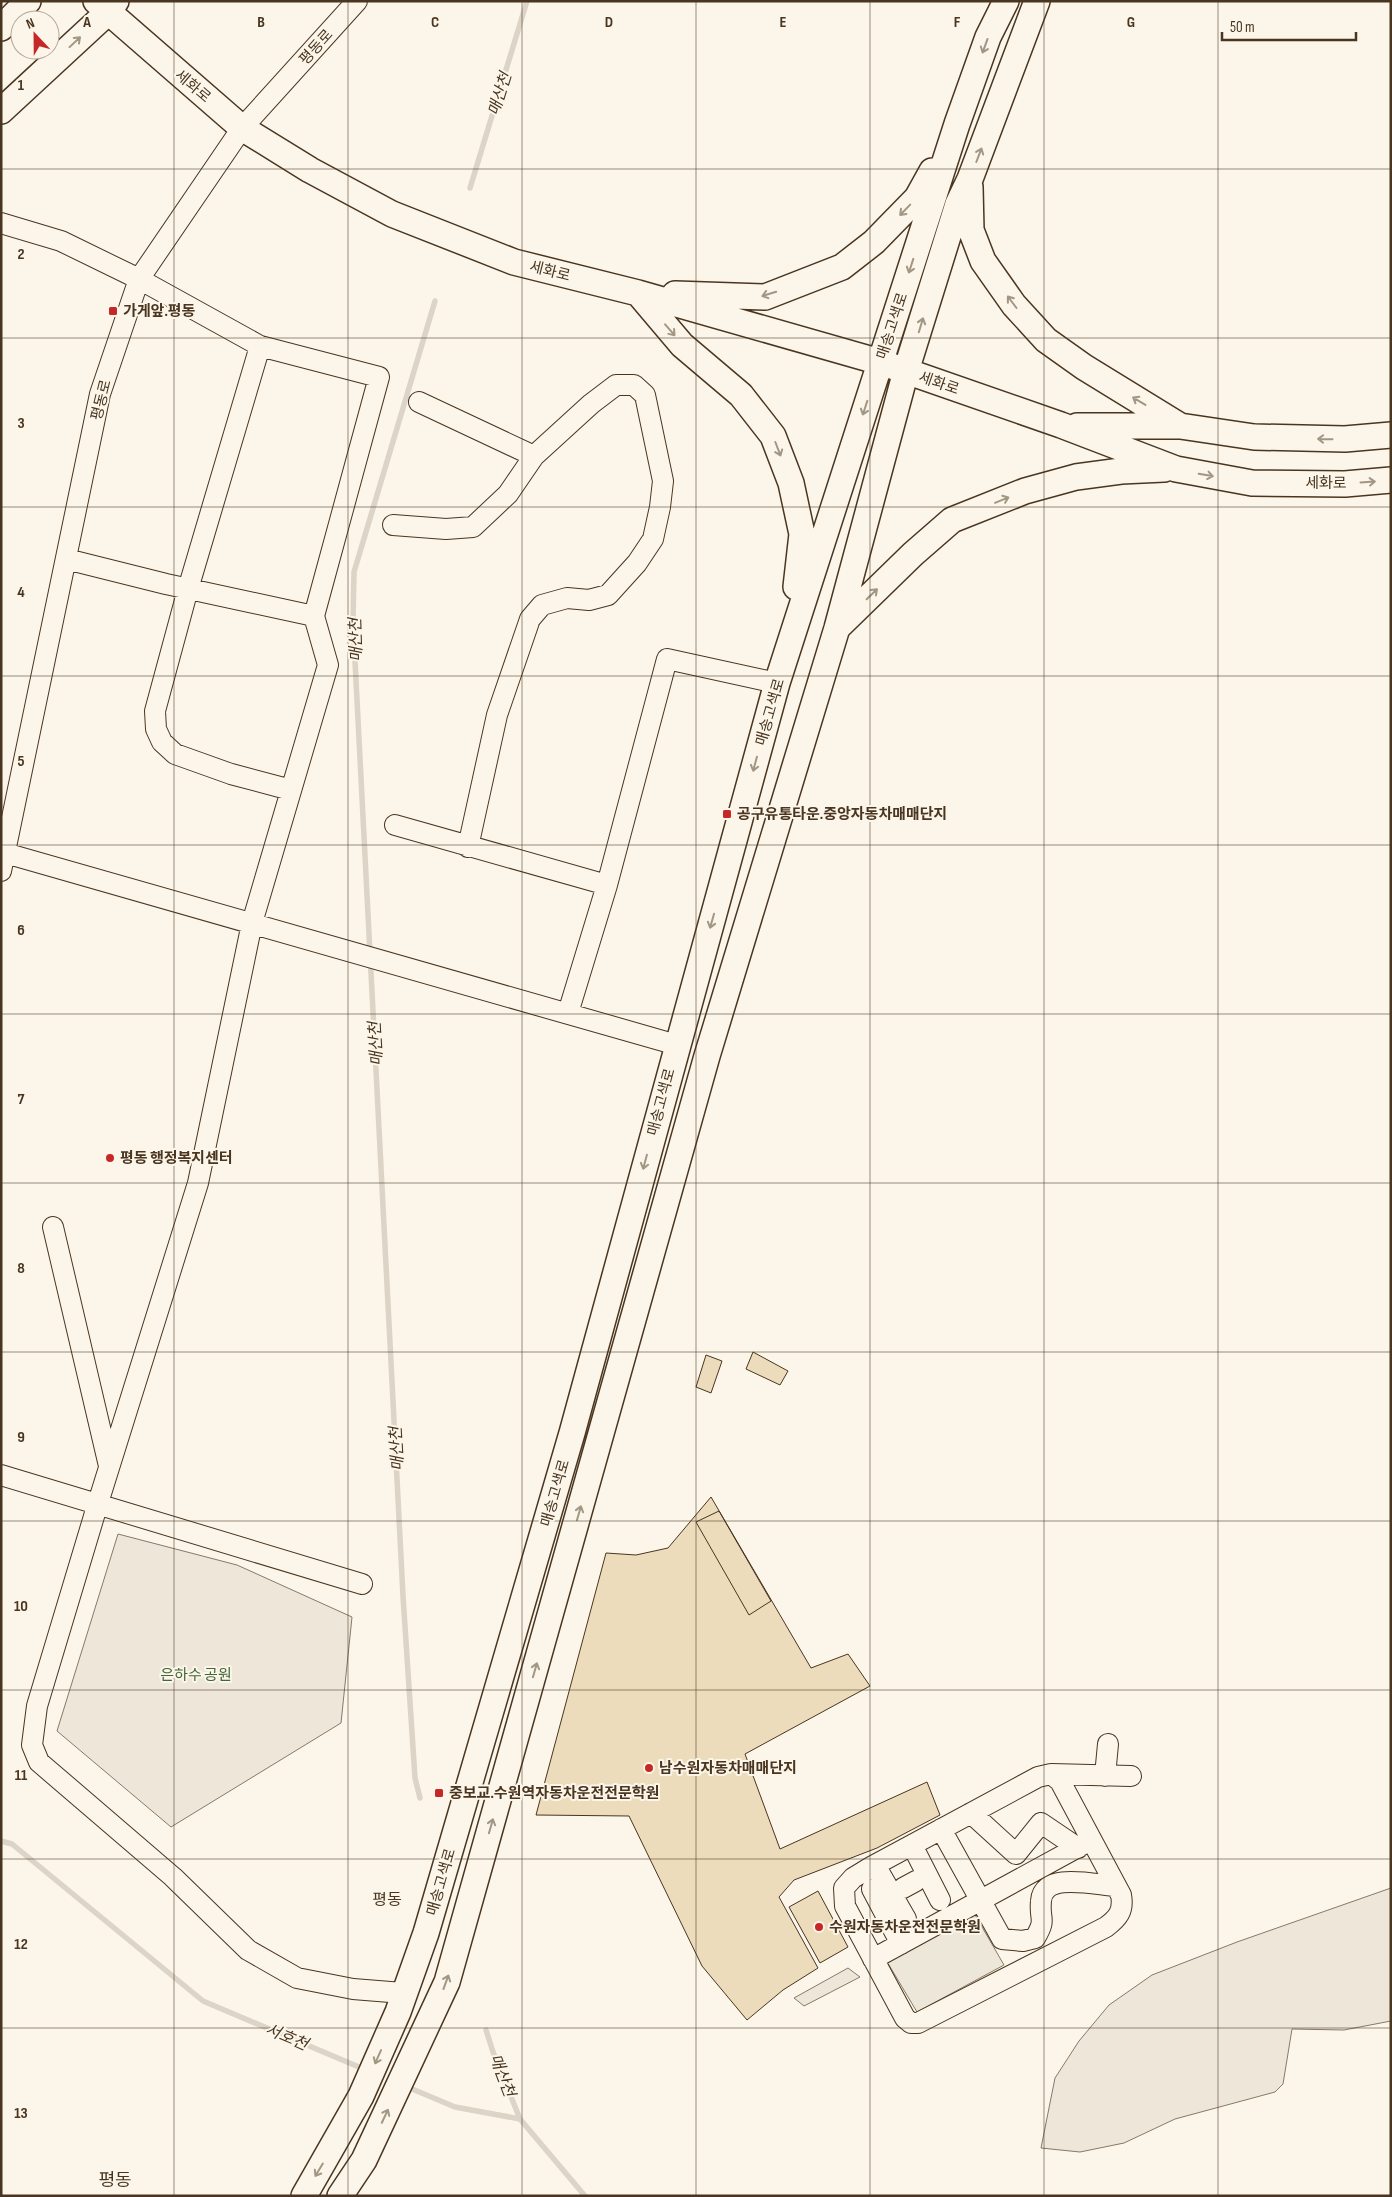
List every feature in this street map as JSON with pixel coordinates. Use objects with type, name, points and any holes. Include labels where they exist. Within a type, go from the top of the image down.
[{"type":"main road","points":[[1,28],[28,1]]},
{"type":"main road","name":"매송고색로","points":[[304,2196],[361,2096],[400,2003],[426,1933],[572,1433],[777,683],[957,124],[988,37],[1006,1]]},
{"type":"main road","name":"매송고색로","points":[[340,2196],[364,2160],[447,1982],[707,1056],[837,628],[906,372],[958,204],[970,179],[1037,1]]},
{"type":"main road","points":[[1,111],[106,5]]},
{"type":"main road","name":"세화로","points":[[106,5],[242,128],[310,170],[392,214],[514,262],[638,294],[880,362],[1176,469],[1252,483],[1346,484],[1391,480]]},
{"type":"main road","points":[[638,294],[765,296],[842,267],[874,242],[917,198],[957,124]]},
{"type":"main road","points":[[970,179],[971,230],[983,261],[1014,305],[1054,346],[1084,367],[1180,426]]},
{"type":"main road","points":[[638,294],[682,344],[741,395],[773,436],[791,483],[802,534],[788,651]]},
{"type":"main road","name":"세화로","points":[[1061,426],[1180,426],[1254,437],[1344,439],[1391,435]]},
{"type":"main road","points":[[837,628],[913,554],[952,520],[1025,491],[1076,477],[1121,471],[1176,469]]},
{"type":"street","name":"평동로","points":[[3,859],[100,394],[139,279],[242,128],[357,1]]},
{"type":"street","points":[[1,223],[61,241],[139,279],[260,346],[379,377],[314,616],[328,665],[252,923],[198,1183],[109,1466],[37,1706],[32,1745],[39,1762],[173,1877],[248,1950],[297,1978],[353,1989],[400,2003]]},
{"type":"street","points":[[260,346],[188,589],[155,711],[156,729],[162,742],[175,754],[231,774],[291,790]]},
{"type":"street","points":[[393,525],[446,530],[474,527],[508,494],[534,456],[616,385],[634,385],[645,395],[663,480],[660,507],[653,539],[637,563],[608,594],[589,600],[567,598],[542,605],[530,619],[497,715],[468,847]]},
{"type":"street","points":[[419,402],[534,456]]},
{"type":"street","points":[[66,559],[188,589],[314,616]]},
{"type":"street","points":[[568,1013],[607,885],[667,659],[777,683]]},
{"type":"street","points":[[395,825],[607,885]]},
{"type":"street","points":[[3,859],[252,923],[677,1045]]},
{"type":"street","points":[[53,1227],[109,1466]]},
{"type":"street","points":[[1,1475],[362,1584]]},
{"type":"street","points":[[1105,1776],[1108,1744]]},
{"type":"street","points":[[1050,1774],[1060,1781],[1084,1844],[1116,1886],[1123,1904],[1118,1917],[1106,1927],[918,2023],[911,2023],[905,2018],[845,1906],[844,1888],[853,1878],[875,1865],[1038,1777],[1050,1774],[1131,1776]]},
{"type":"street","points":[[971,1814],[1016,1854],[1041,1822],[1084,1844]]},
{"type":"street","points":[[941,1829],[1002,1939],[1023,1941],[1035,1938],[1043,1925],[1040,1903],[1042,1892],[1050,1885],[1059,1882],[1116,1886]]},
{"type":"street","points":[[873,1959],[1084,1844]]},
{"type":"street","points":[[912,1845],[918,1892]]},
{"type":"street","points":[[875,1865],[918,1892],[939,1923]]},
{"type":"street","points":[[873,1900],[901,1944]]},
{"type":"green space","name":"은하수 공원","points":[[118,1534],[237,1565],[352,1617],[341,1723],[171,1827],[57,1731]]},
{"type":"green space","points":[[1391,1888],[1391,2021],[1344,2030],[1292,2029],[1283,2084],[1275,2092],[1175,2119],[1124,2143],[1080,2152],[1041,2148],[1055,2078],[1079,2041],[1109,2005],[1152,1975],[1237,1942]]},
{"type":"shaded area","points":[[974,1913],[1004,1965],[917,2012],[886,1960]]},
{"type":"shaded area","points":[[848,1968],[860,1977],[804,2006],[794,1998]]},
{"type":"building","points":[[753,1352],[788,1371],[780,1385],[746,1369]]},
{"type":"building","points":[[706,1355],[722,1361],[711,1393],[696,1387]]},
{"type":"building","name":"남수원자동차매매단지","points":[[711,1497],[811,1668],[848,1654],[870,1686],[745,1754],[780,1849],[927,1782],[940,1815],[877,1848],[794,1880],[779,1897],[818,1968],[783,1990],[747,2020],[702,1966],[629,1816],[536,1815],[606,1553],[636,1555],[668,1548]]},
{"type":"building","points":[[719,1511],[771,1601],[749,1615],[696,1522]]},
{"type":"building","name":"수원자동차운전전문학원","points":[[818,1891],[848,1947],[820,1963],[789,1907]]},
{"type":"waterway","name":"매산천","points":[[470,188],[527,1]]},
{"type":"waterway","name":"매산천","points":[[420,1798],[415,1778],[403,1596],[353,622],[354,572],[435,301]]},
{"type":"waterway","name":"서호천","points":[[1,1841],[12,1844],[203,2001],[366,2070]]},
{"type":"waterway","name":"매산천","points":[[486,2030],[520,2119]]},
{"type":"waterway","name":"서호천","points":[[405,2086],[455,2107],[520,2119],[585,2196]]},
{"type":"place","name":"가게앞.평동","points":[[113,311]]},
{"type":"place","name":"공구유통타운.중앙자동차매매단지","points":[[727,814]]},
{"type":"place","name":"평동 행정복지센터","points":[[110,1158]]},
{"type":"place","name":"남수원자동차매매단지","points":[[649,1768]]},
{"type":"place","name":"중보교.수원역자동차운전전문학원","points":[[439,1793]]},
{"type":"place","name":"수원자동차운전전문학원","points":[[819,1927]]},
{"type":"district","name":"평동","points":[[387,1899]]},
{"type":"district","name":"평동","points":[[115,2180]]}]
